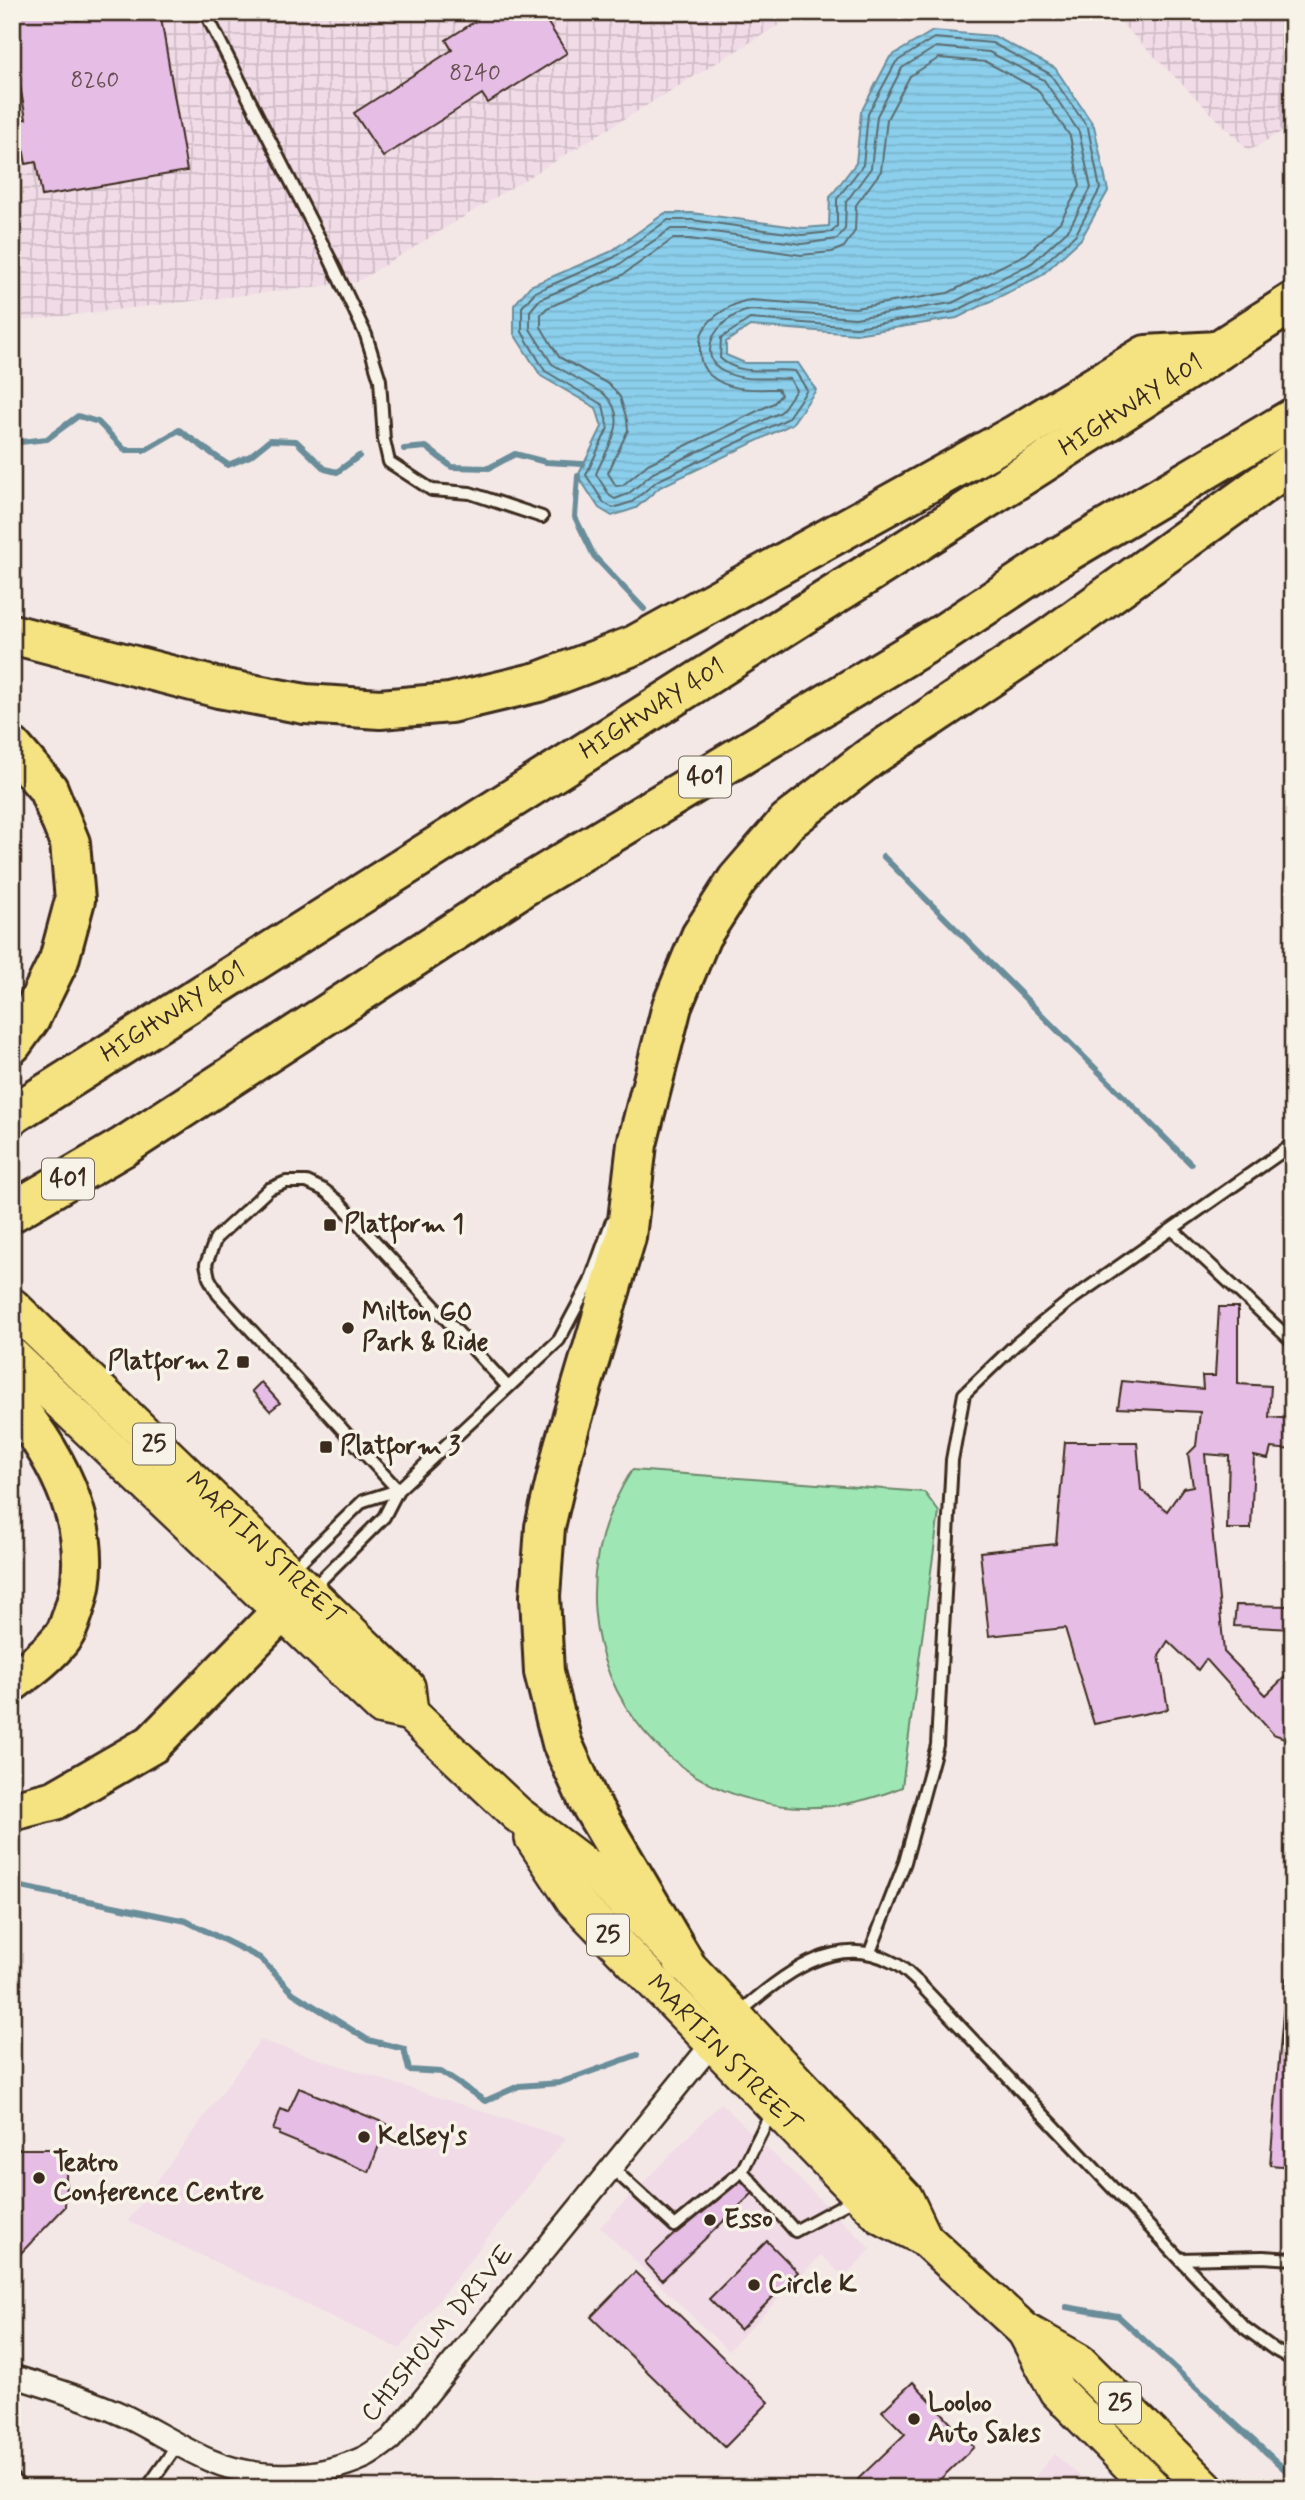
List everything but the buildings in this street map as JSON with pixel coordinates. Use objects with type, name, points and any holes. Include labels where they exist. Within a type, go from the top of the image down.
[{"type":"highway","name":"HIGHWAY 401","points":[[12,1115],[1293,302]]},
{"type":"highway","points":[[12,634],[219,688],[305,704],[380,709],[450,703],[538,682],[635,645],[1015,435],[1146,355],[1219,351]]},
{"type":"highway","name":"401","points":[[12,1212],[123,1147],[521,888],[944,633],[1057,558],[1293,418]]},
{"type":"highway","points":[[684,1962],[588,1800],[562,1743],[544,1672],[540,1609],[545,1527],[564,1446],[626,1237],[637,1144],[672,1006],[701,936],[737,880],[787,822],[869,758],[1052,636],[1293,462]]},
{"type":"highway","points":[[12,747],[48,789],[71,843],[75,900],[59,960],[30,1019],[12,1044]]},
{"type":"highway","points":[[12,1232],[123,1147]]},
{"type":"highway","points":[[12,1402],[50,1454],[73,1500],[82,1549],[80,1592],[65,1633],[39,1662],[12,1682]]},
{"type":"highway","points":[[12,1811],[55,1800],[152,1744],[286,1593]]},
{"type":"main road","name":"MARTIN STREET","points":[[16,1310],[286,1593],[382,1707],[410,1713],[517,1814],[598,1876],[684,1962],[723,2030],[774,2106],[881,2217],[924,2238],[1025,2331],[1079,2362],[1206,2488]]},
{"type":"main road","name":"MARTIN STREET","points":[[12,1356],[286,1593]]},
{"type":"main road","name":"MARTIN STREET","points":[[517,1814],[574,1900],[723,2030],[905,2198],[924,2238]]},
{"type":"main road","name":"MARTIN STREET","points":[[1025,2331],[1057,2390],[1153,2488]]},
{"type":"street","name":"CHISHOLM DRIVE","points":[[12,2376],[122,2415],[178,2445],[233,2469],[273,2475],[309,2473],[336,2468],[366,2456],[391,2439],[723,2030]]},
{"type":"lane","points":[[205,12],[366,335],[380,380],[383,440],[389,462],[432,490],[470,493],[542,517]]},
{"type":"lane","points":[[618,1203],[637,1144]]},
{"type":"lane","points":[[870,1952],[905,1861],[937,1745],[952,1461],[964,1394],[1016,1344],[1068,1302],[1293,1144]]},
{"type":"lane","points":[[398,1490],[218,1294],[209,1278],[206,1264],[216,1238],[269,1189],[286,1182],[307,1182],[324,1190],[339,1202],[407,1274],[507,1386]]},
{"type":"lane","points":[[286,1593],[384,1517],[398,1490],[559,1340],[590,1282],[614,1214]]},
{"type":"lane","points":[[1172,1229],[1293,1342]]},
{"type":"lane","points":[[286,1593],[363,1500],[398,1490]]},
{"type":"lane","points":[[723,2030],[797,1969],[818,1957],[870,1952],[894,1962],[918,1982],[1245,2328],[1293,2360]]},
{"type":"lane","points":[[612,2168],[675,2226],[742,2171],[774,2106]]},
{"type":"lane","points":[[742,2171],[794,2231],[861,2195]]},
{"type":"lane","points":[[1180,2259],[1263,2256],[1293,2259]]},
{"type":"lane","points":[[147,2488],[178,2445]]},
{"type":"lane","points":[[12,2478],[22,2488]]},
{"type":"shaded area","points":[[12,12],[800,12],[357,282],[12,322]]},
{"type":"shaded area","points":[[1110,12],[1293,12],[1293,125],[1249,151]]},
{"type":"shaded area","points":[[260,2040],[566,2138],[400,2349],[128,2221]]},
{"type":"shaded area","points":[[721,2103],[871,2249],[844,2277],[821,2255],[728,2351],[600,2227]]},
{"type":"shaded area","points":[[1054,2454],[1094,2488],[1026,2488]]},
{"type":"green space","points":[[632,1470],[924,1492],[939,1512],[902,1787],[826,1806],[756,1801],[694,1775],[645,1732],[610,1677],[595,1612],[601,1542]]},
{"type":"water","points":[[933,31],[994,36],[1055,68],[1094,126],[1108,191],[1081,239],[1041,276],[957,318],[856,334],[750,326],[726,342],[726,355],[745,363],[798,363],[816,390],[792,424],[660,487],[636,508],[612,516],[599,508],[578,476],[602,427],[596,408],[541,376],[514,334],[514,305],[530,286],[610,252],[665,213],[692,213],[803,228],[829,226],[830,197],[856,163],[861,112],[890,57]]},
{"type":"waterway","points":[[12,434],[20,442],[47,439],[78,416],[98,422],[125,450],[145,450],[179,430],[228,465],[250,456],[270,440],[296,441],[325,469],[337,472],[359,456]]},
{"type":"waterway","points":[[404,449],[426,447],[452,467],[489,468],[515,454],[546,462],[583,464]]},
{"type":"waterway","points":[[578,476],[575,517],[594,556],[644,609]]},
{"type":"waterway","points":[[883,856],[1191,1164]]},
{"type":"waterway","points":[[12,1885],[186,1921],[260,1958],[293,1993],[368,2040],[404,2049],[409,2070],[441,2072],[485,2101],[519,2086],[559,2083],[637,2055]]},
{"type":"waterway","points":[[1066,2307],[1118,2316],[1293,2477]]},
{"type":"place","name":"Platform 1","points":[[330,1225]]},
{"type":"place","name":"Milton GO Park & Ride","points":[[348,1328]]},
{"type":"place","name":"Platform 2","points":[[243,1362]]},
{"type":"place","name":"Platform 3","points":[[326,1447]]},
{"type":"place","name":"Kelsey's","points":[[364,2137]]},
{"type":"place","name":"Teatro Conference Centre","points":[[39,2178]]},
{"type":"place","name":"Esso","points":[[710,2220]]},
{"type":"place","name":"Circle K","points":[[754,2285]]},
{"type":"place","name":"Looloo Auto Sales","points":[[914,2419]]}]
